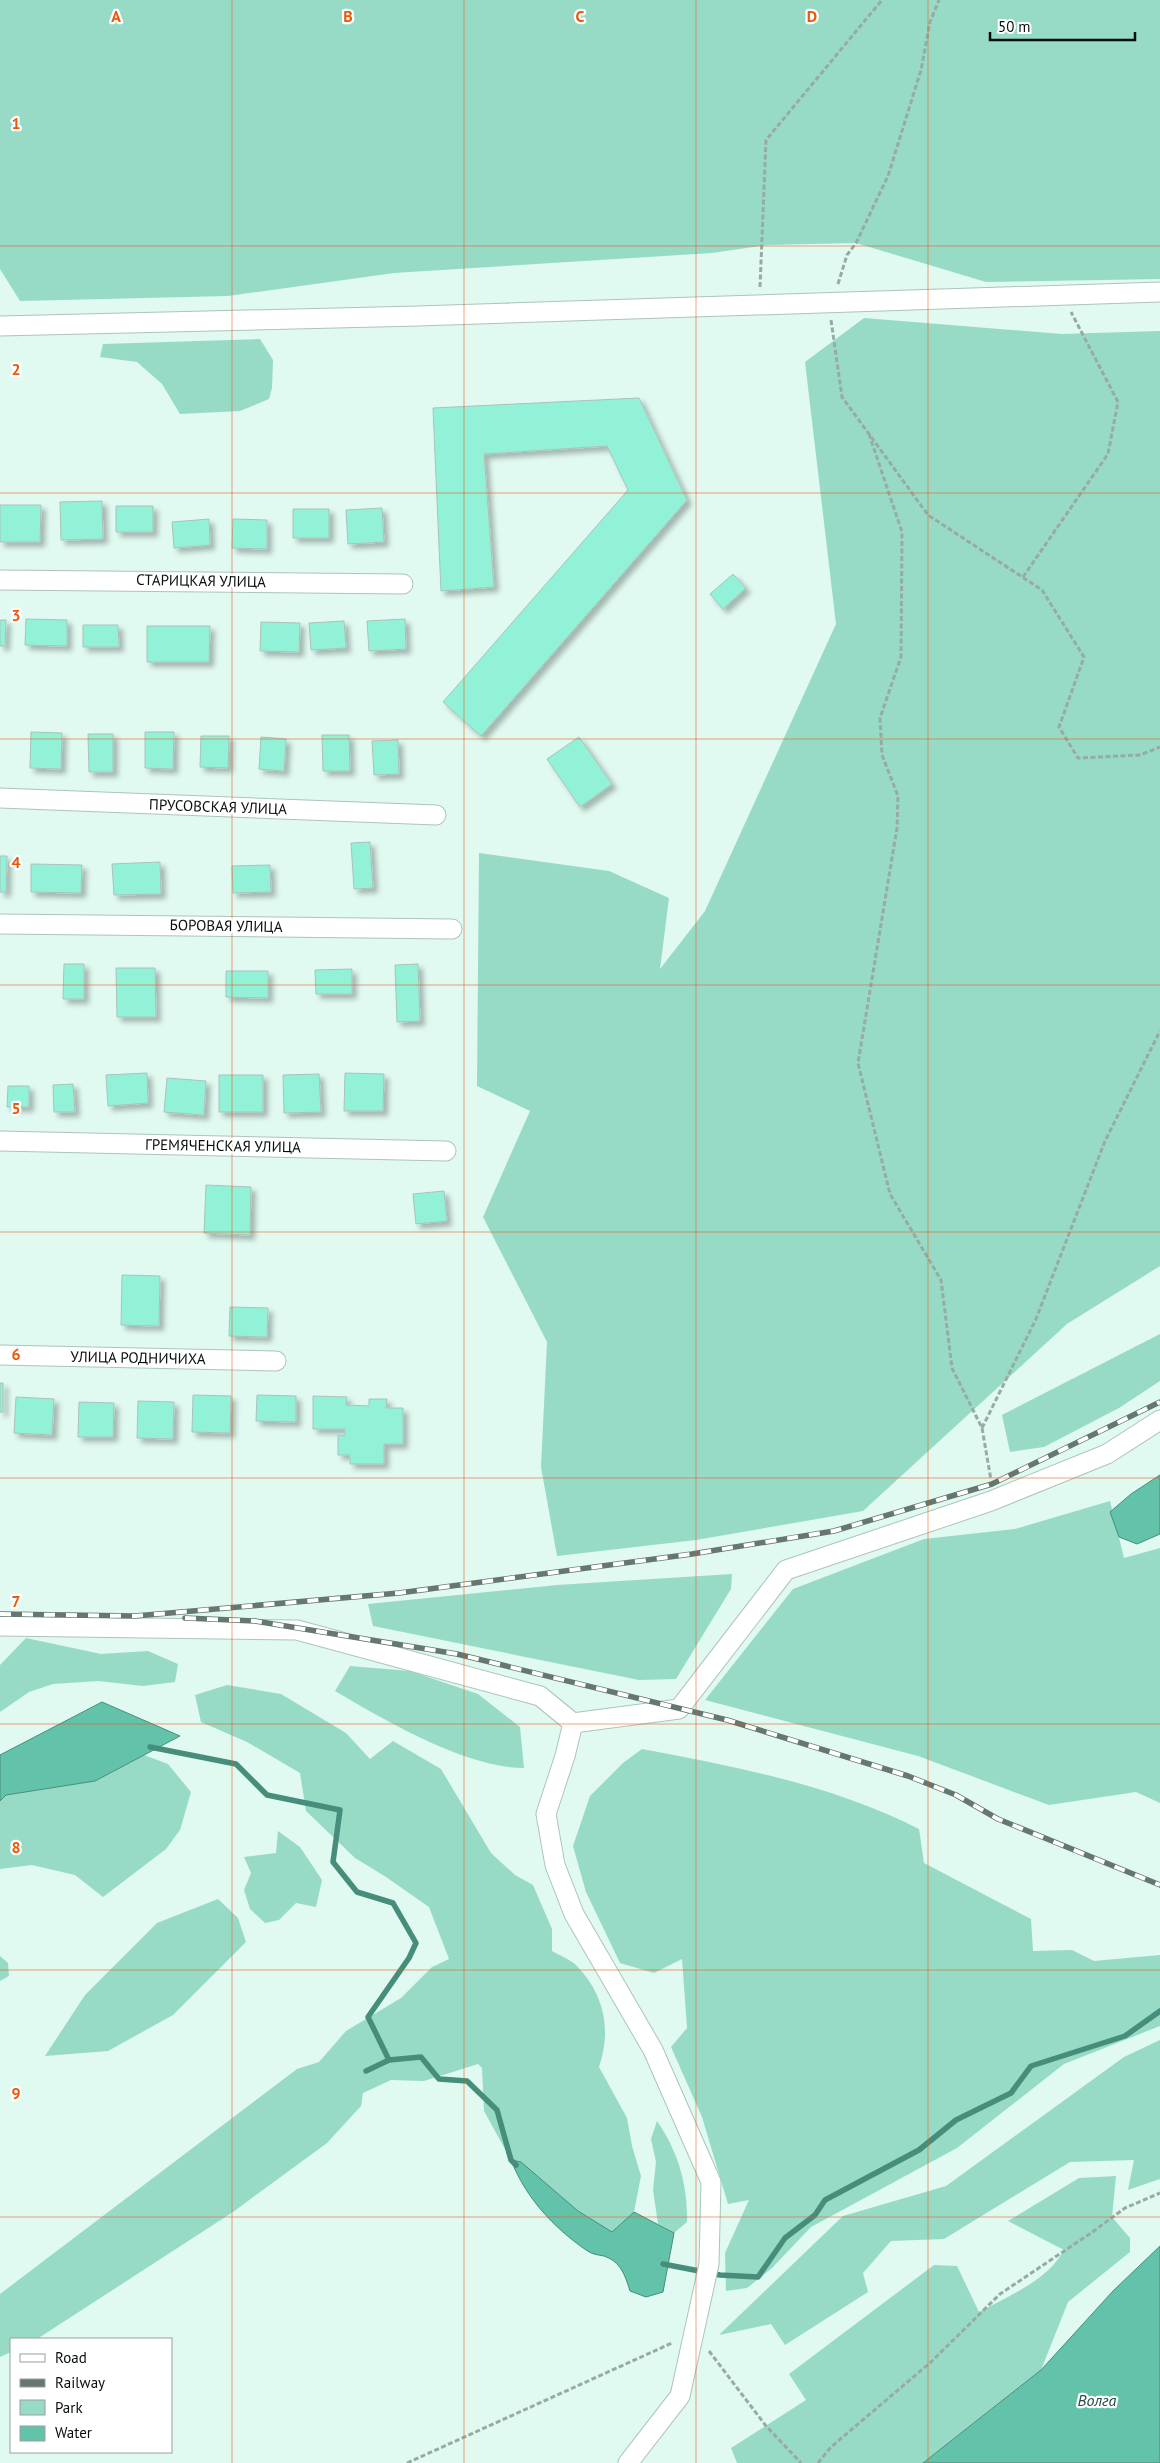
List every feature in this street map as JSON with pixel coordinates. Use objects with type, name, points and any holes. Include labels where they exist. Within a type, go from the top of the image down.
[{"type":"street","points":[[0,326],[428,316],[1160,292]]},
{"type":"street","name":"СТАРИЦКАЯ УЛИЦА","points":[[0,580],[403,584]]},
{"type":"street","name":"ПРУСОВСКАЯ УЛИЦА","points":[[0,798],[436,816]]},
{"type":"street","name":"БОРОВАЯ УЛИЦА","points":[[0,924],[452,929]]},
{"type":"street","name":"ГРЕМЯЧЕНСКАЯ УЛИЦА","points":[[0,1141],[446,1151]]},
{"type":"street","name":"УЛИЦА РОДНИЧИХА","points":[[0,1355],[276,1361]]},
{"type":"street","points":[[0,1626],[297,1630],[540,1696],[573,1723],[679,1708],[786,1570],[992,1501],[1107,1454],[1160,1420]]},
{"type":"street","points":[[573,1723],[566,1756],[546,1814],[555,1865],[574,1914],[653,2050],[711,2182],[708,2273],[680,2396],[628,2463]]},
{"type":"path","points":[[759,304],[766,140],[882,0]]},
{"type":"path","points":[[939,0],[930,22],[921,70],[888,176],[856,243],[847,255],[841,278],[828,302],[842,397],[928,515],[1042,590],[1084,657],[1059,727],[1078,758],[1140,755],[1160,747]]},
{"type":"path","points":[[1023,577],[1108,454],[1118,402],[1062,294]]},
{"type":"path","points":[[869,434],[902,532],[901,656],[880,718],[882,755],[898,796],[897,828],[858,1063],[890,1194],[942,1280],[952,1368],[982,1428],[992,1484],[992,1501]]},
{"type":"path","points":[[982,1428],[1036,1319],[1105,1141],[1160,1032]]},
{"type":"path","points":[[818,2463],[831,2447],[931,2362],[1000,2294],[1125,2208],[1160,2193]]},
{"type":"path","points":[[407,2463],[695,2332],[766,2426],[800,2463]]},
{"type":"green space","points":[[0,0],[1160,0],[1160,279],[986,282],[856,243],[767,245],[712,253],[394,273],[228,296],[20,301],[0,269]]},
{"type":"green space","points":[[864,318],[1062,334],[1160,331],[1160,1266],[1067,1324],[863,1511],[696,1540],[557,1556],[541,1467],[547,1342],[483,1217],[530,1111],[477,1086],[479,853],[609,871],[669,898],[660,969],[705,911],[836,624],[805,362]]},
{"type":"green space","points":[[260,339],[273,360],[272,388],[269,399],[240,411],[180,414],[162,384],[137,362],[100,357],[103,344]]},
{"type":"green space","points":[[1160,1334],[1160,1381],[1119,1408],[1044,1447],[1010,1452],[1002,1415]]},
{"type":"green space","points":[[1110,1501],[1124,1558],[1160,1548],[1160,1803],[1136,1792],[1049,1805],[918,1756],[705,1700],[793,1589],[924,1539],[1015,1529]]},
{"type":"green space","points":[[732,1574],[731,1589],[676,1679],[639,1680],[373,1626],[368,1604],[557,1585]]},
{"type":"green space","points":[[26,1638],[101,1654],[148,1651],[178,1664],[175,1682],[143,1686],[98,1681],[53,1684],[29,1692],[0,1712],[0,1665]]},
{"type":"green space","points":[[350,1666],[410,1671],[478,1694],[520,1727],[524,1768],[501,1766],[452,1752],[402,1729],[335,1691]]},
{"type":"green space","points":[[227,1685],[281,1694],[346,1733],[370,1759],[393,1741],[441,1769],[491,1853],[515,1875],[533,1885],[552,1929],[552,1951],[575,1964],[585,1975],[599,1999],[605,2025],[605,2039],[599,2067],[627,2118],[632,2146],[641,2176],[634,2212],[612,2232],[578,2211],[521,2162],[511,2160],[484,2111],[482,2068],[478,2064],[424,2081],[391,2080],[363,2093],[361,2106],[327,2143],[233,2212],[39,2338],[10,2338],[10,2352],[0,2357],[0,2294],[297,2069],[319,2062],[346,2031],[401,1998],[432,1967],[449,1959],[429,1907],[355,1858],[306,1811],[300,1773],[247,1742],[201,1722],[195,1695]]},
{"type":"green space","points":[[642,1749],[749,1771],[819,1789],[853,1800],[919,1829],[924,1863],[1031,1919],[1033,1951],[1072,1950],[1094,1961],[1160,1955],[1160,2026],[1064,2064],[957,2148],[811,2227],[772,2268],[747,2288],[726,2291],[725,2253],[749,2200],[728,2204],[702,2117],[671,2047],[687,2028],[682,1959],[654,1973],[620,1963],[586,1892],[573,1846],[590,1796],[623,1763]]},
{"type":"green space","points":[[144,1755],[168,1764],[191,1792],[180,1830],[166,1849],[103,1897],[75,1875],[32,1865],[0,1869],[0,1801],[6,1795],[95,1781]]},
{"type":"green space","points":[[278,1831],[300,1847],[322,1880],[316,1907],[296,1903],[279,1920],[265,1923],[250,1909],[244,1890],[251,1873],[244,1857],[276,1853]]},
{"type":"green space","points":[[218,1899],[238,1918],[246,1942],[173,2015],[108,2051],[45,2056],[85,1995],[157,1923]]},
{"type":"green space","points":[[0,1956],[8,1963],[9,1976],[0,1981]]},
{"type":"green space","points":[[1160,2040],[1160,2179],[1128,2190],[1134,2160],[1070,2162],[944,2239],[891,2241],[863,2273],[868,2292],[785,2345],[771,2324],[719,2335],[843,2216],[946,2186],[1124,2057]]},
{"type":"green space","points":[[657,2121],[676,2156],[686,2195],[687,2222],[674,2233],[658,2224],[653,2190],[656,2162],[651,2139]]},
{"type":"green space","points":[[1116,2176],[1112,2217],[1130,2238],[1130,2252],[1068,2302],[1041,2370],[923,2463],[737,2463],[731,2448],[806,2400],[789,2374],[934,2265],[957,2266],[979,2312],[1027,2286],[1048,2270],[1064,2250],[1008,2221],[1079,2178]]},
{"type":"water","points":[[1160,1475],[1160,1534],[1137,1544],[1119,1537],[1110,1512],[1131,1494]]},
{"type":"water","points":[[102,1702],[180,1736],[95,1781],[6,1795],[0,1801],[0,1755]]},
{"type":"water","points":[[511,2160],[521,2162],[578,2211],[612,2232],[634,2212],[674,2233],[663,2292],[646,2297],[630,2291],[624,2274],[615,2262],[586,2250],[562,2232],[542,2211],[524,2187]]},
{"type":"water","name":"Волга","points":[[1160,2246],[1160,2463],[923,2463],[1041,2370],[1113,2291]]},
{"type":"building","points":[[639,398],[687,500],[481,736],[443,702],[628,490],[607,446],[484,454],[494,587],[441,591],[433,408]]},
{"type":"building","points":[[102,501],[103,539],[61,540],[60,502]]},
{"type":"building","points":[[0,505],[41,505],[40,542],[0,542]]},
{"type":"building","points":[[116,506],[153,506],[153,532],[116,532]]},
{"type":"building","points":[[382,508],[384,542],[348,544],[346,510]]},
{"type":"building","points":[[293,509],[329,509],[329,538],[293,538]]},
{"type":"building","points":[[209,519],[210,545],[174,548],[172,522]]},
{"type":"building","points":[[233,519],[267,520],[267,549],[232,548]]},
{"type":"building","points":[[733,574],[746,588],[723,609],[710,594]]},
{"type":"building","points":[[26,619],[67,620],[67,646],[25,645]]},
{"type":"building","points":[[405,619],[406,649],[369,651],[367,621]]},
{"type":"building","points":[[0,620],[6,620],[5,646],[0,646]]},
{"type":"building","points":[[344,621],[346,648],[311,650],[309,623]]},
{"type":"building","points":[[261,622],[300,623],[299,652],[260,651]]},
{"type":"building","points":[[83,625],[118,625],[119,647],[83,647]]},
{"type":"building","points":[[147,626],[210,626],[209,662],[147,662]]},
{"type":"building","points":[[31,732],[62,733],[61,769],[30,768]]},
{"type":"building","points":[[145,732],[174,732],[173,769],[145,768]]},
{"type":"building","points":[[88,734],[113,734],[113,772],[89,772]]},
{"type":"building","points":[[322,735],[349,735],[350,771],[323,771]]},
{"type":"building","points":[[201,736],[229,736],[228,768],[200,767]]},
{"type":"building","points":[[261,737],[286,739],[284,771],[259,769]]},
{"type":"building","points":[[579,737],[612,784],[580,807],[547,759]]},
{"type":"building","points":[[398,740],[399,774],[374,775],[372,741]]},
{"type":"building","points":[[370,842],[373,888],[354,889],[351,843]]},
{"type":"building","points":[[0,856],[7,856],[6,892],[0,892]]},
{"type":"building","points":[[160,862],[161,894],[114,895],[112,864]]},
{"type":"building","points":[[31,864],[82,865],[81,893],[31,892]]},
{"type":"building","points":[[270,865],[271,892],[233,893],[232,866]]},
{"type":"building","points":[[64,964],[84,964],[84,999],[63,999]]},
{"type":"building","points":[[418,964],[420,1021],[397,1022],[395,965]]},
{"type":"building","points":[[116,968],[155,968],[156,1017],[117,1017]]},
{"type":"building","points":[[352,969],[352,994],[316,994],[315,970]]},
{"type":"building","points":[[226,971],[268,971],[268,998],[226,997]]},
{"type":"building","points":[[147,1073],[148,1103],[108,1106],[106,1075]]},
{"type":"building","points":[[345,1073],[384,1074],[383,1111],[344,1111]]},
{"type":"building","points":[[319,1074],[321,1112],[284,1113],[283,1075]]},
{"type":"building","points":[[219,1075],[263,1075],[263,1112],[219,1112]]},
{"type":"building","points":[[167,1078],[206,1081],[204,1115],[164,1112]]},
{"type":"building","points":[[73,1084],[75,1112],[54,1112],[53,1085]]},
{"type":"building","points":[[8,1086],[29,1086],[29,1107],[7,1107]]},
{"type":"building","points":[[206,1185],[251,1187],[250,1235],[204,1233]]},
{"type":"building","points":[[444,1191],[447,1221],[416,1224],[413,1194]]},
{"type":"building","points":[[122,1275],[160,1276],[159,1326],[121,1325]]},
{"type":"building","points":[[230,1307],[268,1308],[267,1337],[229,1336]]},
{"type":"building","points":[[0,1383],[3,1383],[3,1412],[0,1412]]},
{"type":"building","points":[[193,1395],[231,1396],[230,1433],[192,1432]]},
{"type":"building","points":[[257,1395],[296,1396],[296,1422],[256,1421]]},
{"type":"building","points":[[313,1396],[347,1397],[346,1405],[369,1406],[369,1399],[387,1399],[386,1408],[403,1408],[403,1444],[384,1444],[384,1464],[350,1464],[350,1455],[338,1455],[338,1435],[345,1436],[345,1429],[313,1429]]},
{"type":"building","points":[[16,1397],[54,1399],[52,1435],[14,1433]]},
{"type":"building","points":[[138,1401],[174,1402],[173,1439],[137,1438]]},
{"type":"building","points":[[79,1402],[114,1403],[113,1437],[78,1437]]},
{"type":"waterway","points":[[150,1747],[236,1764],[267,1795],[340,1810],[333,1862],[357,1892],[393,1903],[416,1943],[409,1958],[368,2017],[389,2060],[421,2057],[439,2079],[467,2081],[497,2110],[511,2160],[516,2165]]},
{"type":"waterway","points":[[663,2264],[720,2275],[758,2277],[785,2238],[815,2215],[825,2200],[919,2150],[956,2120],[1011,2093],[1031,2066],[1125,2036],[1160,2011]]},
{"type":"waterway","points":[[366,2071],[389,2060]]},
{"type":"railway","points":[[0,1614],[135,1616],[399,1593],[692,1554],[834,1531],[992,1484],[1160,1402]]},
{"type":"railway","points":[[185,1618],[255,1621],[457,1654],[727,1720],[908,1776],[956,1795],[998,1819],[1160,1885]]}]
